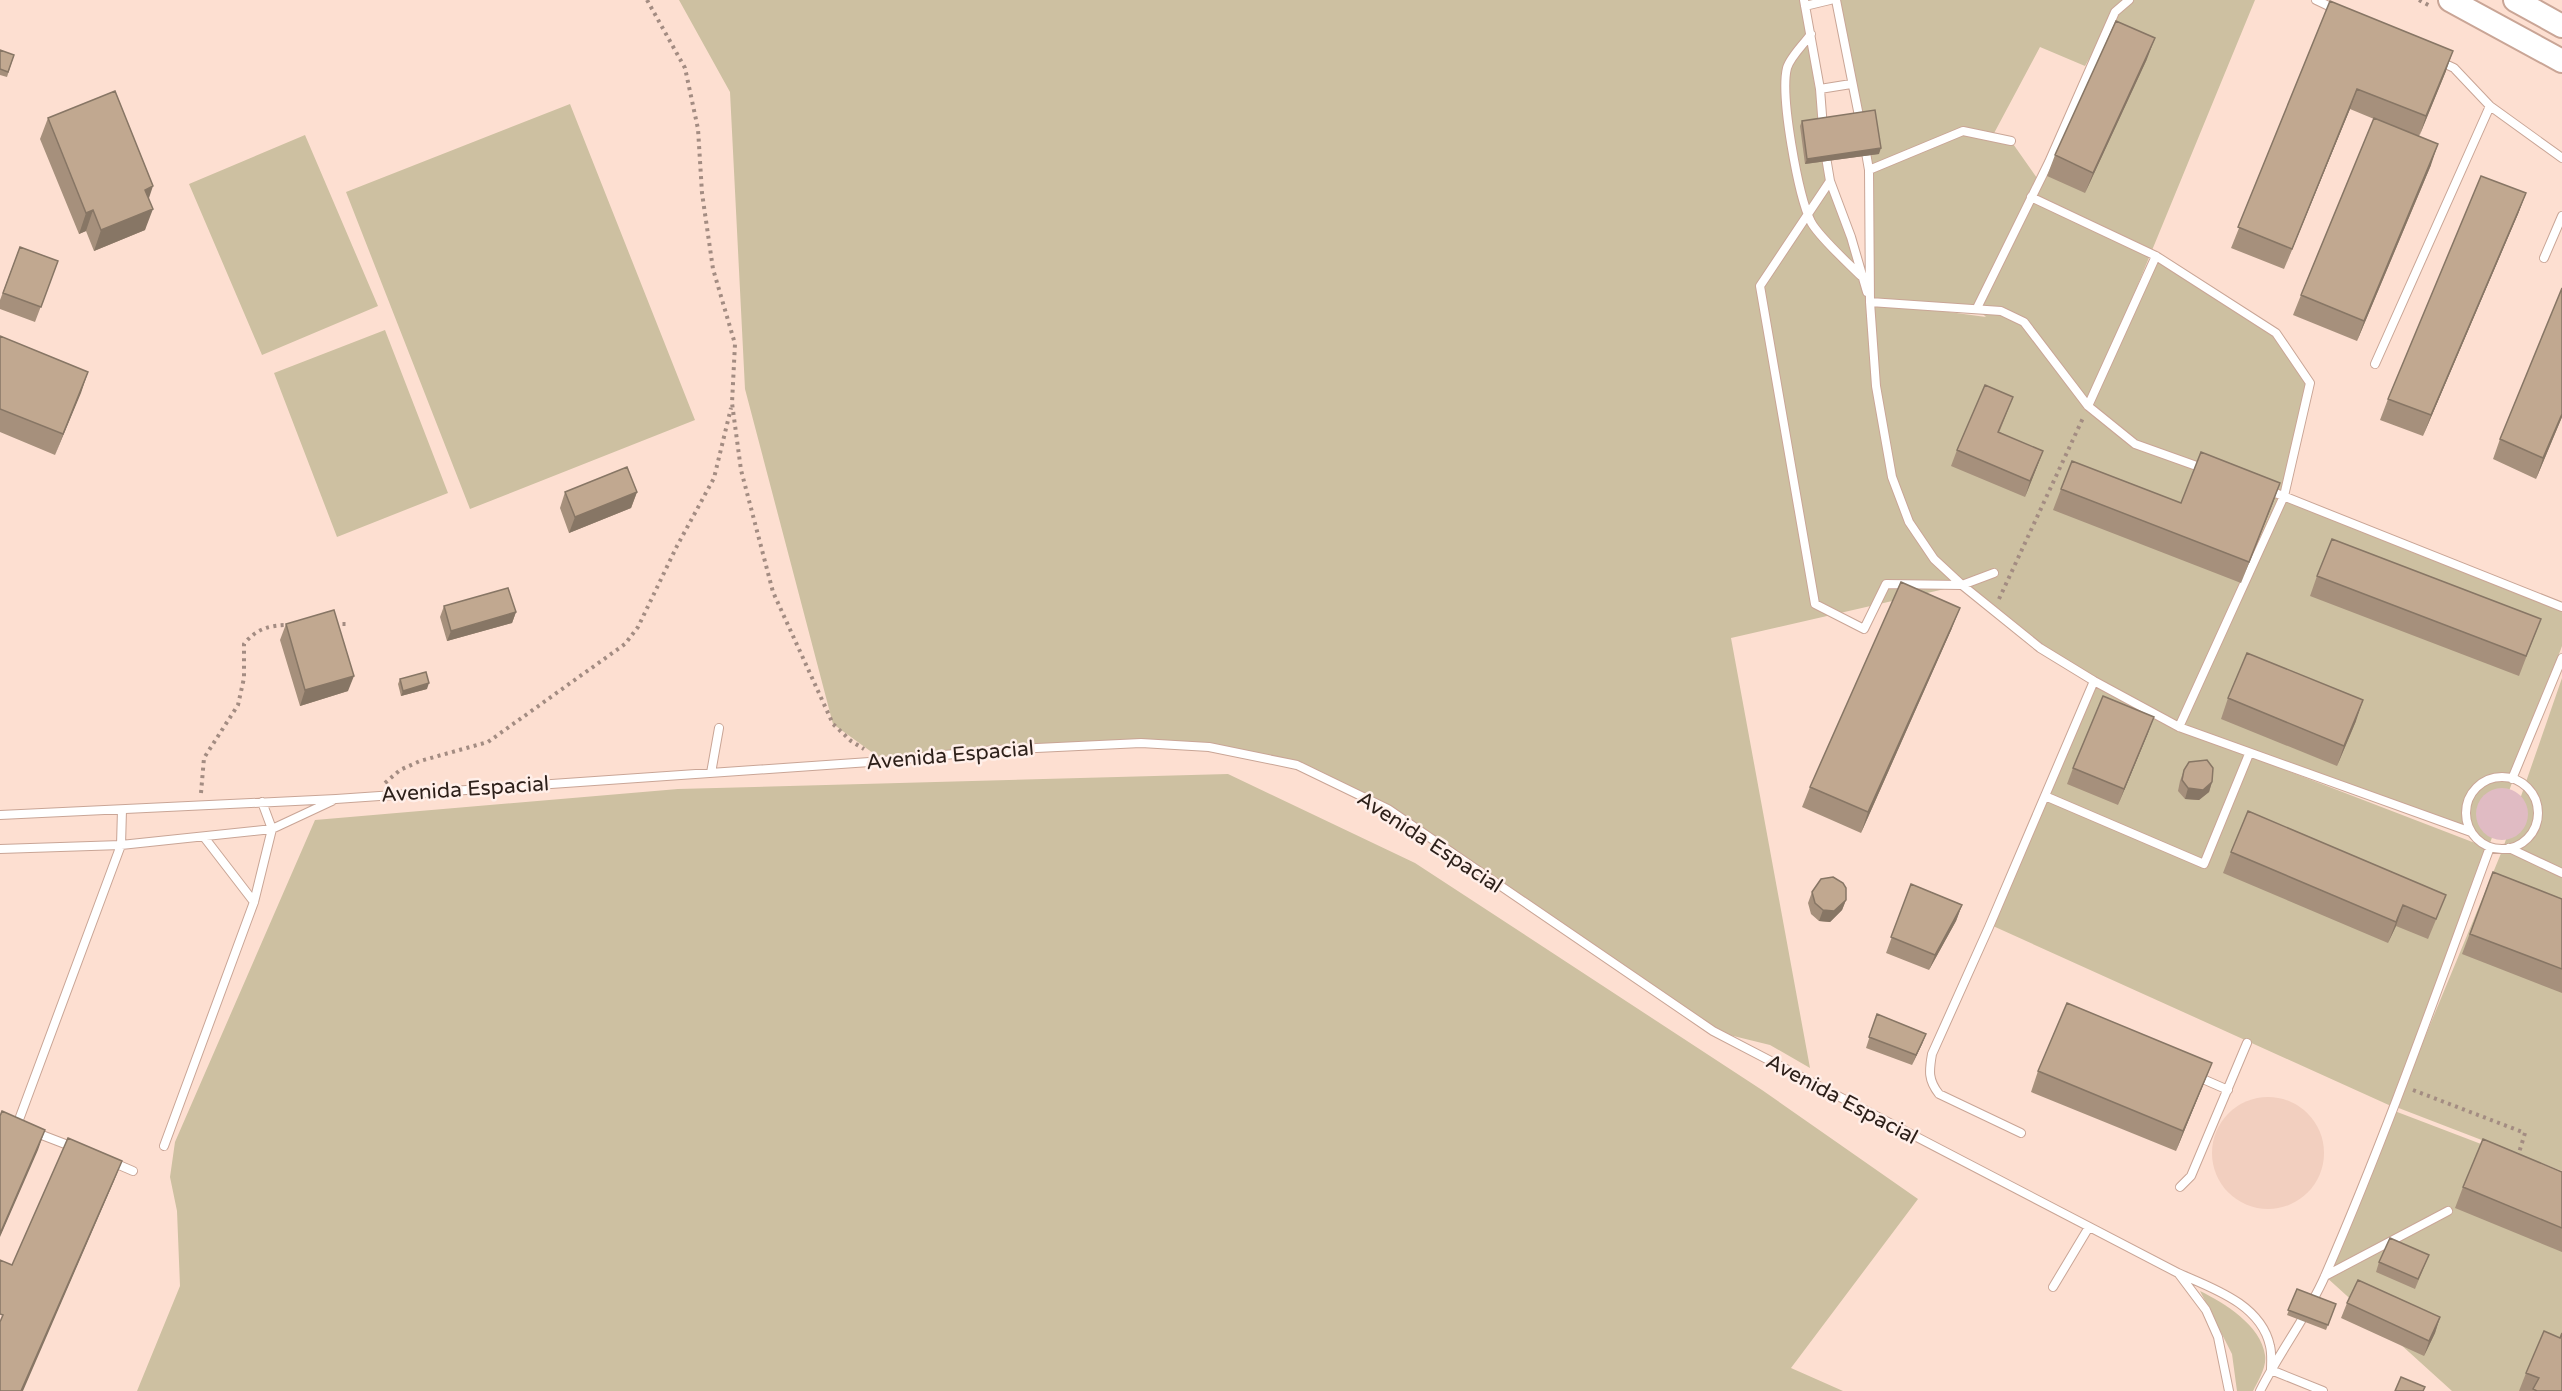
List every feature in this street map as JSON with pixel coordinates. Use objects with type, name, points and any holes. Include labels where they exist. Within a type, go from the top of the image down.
[{"type":"main road","points":[[2450,0],[2562,61]]},
{"type":"main road","points":[[2515,0],[2562,26]]},
{"type":"lane","points":[[1830,0],[1805,3],[1820,89],[1830,181],[1851,237],[1870,302]]},
{"type":"lane","points":[[1836,0],[1869,170],[1870,302],[1876,386],[1892,477],[1909,522],[1934,559],[1962,585],[2040,648],[2094,681],[2179,727],[2471,832]]},
{"type":"lane","points":[[1977,308],[2049,162],[2115,12],[2129,0]]},
{"type":"lane","points":[[2316,0],[2348,16]]},
{"type":"lane","points":[[1811,34],[1788,66],[1786,88],[1794,149],[1812,224],[1862,278]]},
{"type":"lane","points":[[2433,57],[2454,68],[2490,106],[2562,158]]},
{"type":"lane","points":[[1820,89],[1851,84]]},
{"type":"lane","points":[[2375,364],[2490,106]]},
{"type":"lane","points":[[1869,170],[1963,131],[2011,141]]},
{"type":"lane","points":[[1830,181],[1760,286],[1815,604],[1864,629],[1886,584],[1962,585],[1994,573]]},
{"type":"lane","points":[[2031,197],[2156,256],[2277,333],[2310,382],[2284,496],[2179,727]]},
{"type":"lane","points":[[2544,258],[2562,216]]},
{"type":"lane","points":[[2088,406],[2156,256]]},
{"type":"lane","points":[[1870,302],[2001,311],[2024,322],[2088,406],[2135,444],[2209,470]]},
{"type":"lane","points":[[2263,489],[2562,607]]},
{"type":"lane","points":[[2512,779],[2562,658]]},
{"type":"lane","points":[[2021,1133],[1939,1094],[1931,1083],[1929,1070],[1932,1054],[2094,681]]},
{"type":"lane","points":[[711,773],[719,728]]},
{"type":"lane","name":"Avenida Espacial","points":[[0,815],[336,799],[884,761],[995,750],[1141,743],[1209,747],[1297,765],[1388,809],[1713,1031],[2178,1273],[2234,1298],[2261,1326],[2270,1346],[2271,1370]]},
{"type":"lane","points":[[2045,796],[2204,864],[2249,754]]},
{"type":"lane","points":[[2512,779],[2531,792],[2538,815],[2535,826],[2529,837],[2520,844],[2509,848],[2490,848],[2480,842],[2471,832],[2466,809],[2477,787],[2488,780],[2512,779]]},
{"type":"lane","name":"Avenida Espacial","points":[[0,849],[121,845],[272,828],[336,799]]},
{"type":"lane","points":[[164,1146],[254,902],[272,828],[262,802]]},
{"type":"lane","points":[[80,1150],[16,1124],[121,845],[122,810]]},
{"type":"lane","points":[[204,837],[254,902]]},
{"type":"lane","points":[[2260,1391],[2308,1311],[2325,1276],[2401,1086],[2490,848]]},
{"type":"lane","points":[[2509,848],[2562,873]]},
{"type":"lane","points":[[2180,1187],[2191,1176],[2247,1043]]},
{"type":"lane","points":[[2184,1071],[2228,1090]]},
{"type":"lane","points":[[101,1158],[133,1171]]},
{"type":"lane","points":[[2325,1276],[2448,1211]]},
{"type":"lane","points":[[2053,1287],[2089,1227]]},
{"type":"lane","points":[[2178,1273],[2206,1310],[2218,1337],[2229,1391]]},
{"type":"lane","points":[[2271,1370],[2323,1391]]},
{"type":"path","points":[[647,0],[685,68],[698,129],[702,193],[713,269],[735,344],[732,403],[741,470],[773,592],[833,724],[851,741],[884,761]]},
{"type":"path","points":[[372,796],[400,770],[420,761],[488,742],[625,644],[638,627],[677,546],[714,478],[732,403]]},
{"type":"path","points":[[1994,610],[2088,406]]},
{"type":"path","points":[[324,625],[346,624]]},
{"type":"path","points":[[199,806],[204,758],[238,705],[244,678],[244,644],[254,632],[279,625],[290,625]]},
{"type":"path","points":[[2401,1086],[2525,1133],[2518,1156]]},
{"type":"shaded area","points":[[679,0],[1801,0],[1830,181],[1869,299],[1869,170],[1837,0],[2255,0],[2097,384],[2156,256],[2276,333],[2310,383],[2284,496],[2189,707],[2286,501],[2562,611],[2562,646],[2490,843],[2180,726],[2040,648],[1962,585],[1731,638],[1810,1068],[1770,1045],[1713,1031],[1388,809],[1297,765],[1209,747],[1141,743],[884,761],[833,724],[745,389],[730,92]],"holes":[[[2109,24],[2038,178],[2037,178],[2011,141],[1992,137],[2040,47],[2085,66]],[[1882,303],[1977,308],[1986,317]]]},
{"type":"shaded area","points":[[570,104],[695,420],[470,509],[346,192]]},
{"type":"shaded area","points":[[305,135],[378,306],[262,355],[189,184]]},
{"type":"shaded area","points":[[385,330],[448,493],[337,537],[274,373]]},
{"type":"shaded area","points":[[2562,678],[2562,1171],[2396,1107],[2502,851]]},
{"type":"shaded area","points":[[2096,684],[2179,729],[2488,848],[2391,1106],[1993,926]]},
{"type":"shaded area","points":[[1228,774],[1415,863],[1762,1090],[1918,1199],[1791,1368],[1843,1391],[137,1391],[180,1286],[177,1211],[170,1177],[175,1142],[315,820],[678,789]]},
{"type":"shaded area","points":[[2497,788],[2507,788],[2521,795],[2528,814],[2521,833],[2507,840],[2497,840],[2487,836],[2480,829],[2476,819],[2476,809],[2480,799],[2487,792]]},
{"type":"shaded area","points":[[2268,1097],[2289,1101],[2308,1113],[2320,1132],[2324,1153],[2320,1174],[2308,1193],[2289,1205],[2268,1209],[2247,1205],[2228,1193],[2216,1174],[2212,1153],[2216,1132],[2228,1113],[2247,1101]]},
{"type":"shaded area","points":[[2392,1110],[2562,1175],[2562,1391],[2452,1391],[2325,1276]]},
{"type":"shaded area","points":[[2200,1291],[2240,1316],[2257,1334],[2265,1355],[2265,1364],[2253,1391],[2237,1391],[2232,1354]]},
{"type":"building","points":[[2330,1],[2453,51],[2426,116],[2357,89],[2292,249],[2238,227]]},
{"type":"building","points":[[2116,21],[2155,38],[2093,173],[2055,155]]},
{"type":"building","points":[[0,50],[14,55],[8,72],[0,69]]},
{"type":"building","points":[[115,91],[153,186],[145,190],[153,209],[101,230],[93,210],[86,213],[48,118]]},
{"type":"building","points":[[1875,110],[1881,148],[1807,159],[1802,121]]},
{"type":"building","points":[[2374,118],[2438,144],[2364,321],[2301,295]]},
{"type":"building","points":[[2481,176],[2526,193],[2431,415],[2388,399]]},
{"type":"building","points":[[20,247],[58,261],[41,307],[3,293]]},
{"type":"building","points":[[2562,288],[2562,414],[2543,458],[2500,439]]},
{"type":"building","points":[[0,336],[88,372],[63,434],[0,409]]},
{"type":"building","points":[[1985,385],[2013,397],[1998,432],[2043,451],[2030,481],[1957,450]]},
{"type":"building","points":[[2201,452],[2280,483],[2249,562],[2061,489],[2072,461],[2181,503]]},
{"type":"building","points":[[627,467],[637,492],[575,517],[565,492]]},
{"type":"building","points":[[2332,539],[2541,619],[2526,656],[2317,576]]},
{"type":"building","points":[[1901,582],[1960,608],[1868,812],[1810,787]]},
{"type":"building","points":[[508,588],[516,612],[451,631],[444,606]]},
{"type":"building","points":[[334,610],[354,676],[305,690],[286,624]]},
{"type":"building","points":[[2247,653],[2363,700],[2344,746],[2228,698]]},
{"type":"building","points":[[426,672],[429,683],[403,691],[400,679]]},
{"type":"building","points":[[2103,696],[2154,717],[2124,789],[2073,768]]},
{"type":"building","points":[[2207,760],[2213,768],[2212,782],[2203,790],[2188,788],[2182,780],[2189,762]]},
{"type":"building","points":[[2248,811],[2446,895],[2436,919],[2403,905],[2396,922],[2231,852]]},
{"type":"building","points":[[2493,872],[2562,899],[2562,969],[2470,934]]},
{"type":"building","points":[[1833,877],[1843,883],[1846,888],[1846,900],[1834,911],[1823,910],[1815,903],[1812,892],[1821,879]]},
{"type":"building","points":[[1911,884],[1962,905],[1935,955],[1891,937]]},
{"type":"building","points":[[2067,1003],[2212,1063],[2183,1131],[2038,1071]]},
{"type":"building","points":[[1877,1014],[1926,1034],[1916,1055],[1869,1037]]},
{"type":"building","points":[[2,1111],[45,1130],[0,1234],[0,1116]]},
{"type":"building","points":[[68,1138],[122,1161],[21,1391],[0,1391],[0,1322],[3,1315],[0,1314],[0,1260],[12,1265]]},
{"type":"building","points":[[2483,1139],[2562,1172],[2562,1228],[2463,1187]]},
{"type":"building","points":[[2390,1238],[2429,1255],[2418,1279],[2379,1262]]},
{"type":"building","points":[[2358,1280],[2440,1317],[2429,1341],[2347,1303]]},
{"type":"building","points":[[2297,1289],[2336,1304],[2328,1325],[2288,1310]]},
{"type":"building","points":[[2544,1331],[2560,1338],[2562,1333],[2562,1391],[2533,1389],[2539,1378],[2526,1373]]},
{"type":"building","points":[[2401,1377],[2425,1387],[2423,1391],[2395,1391]]}]
